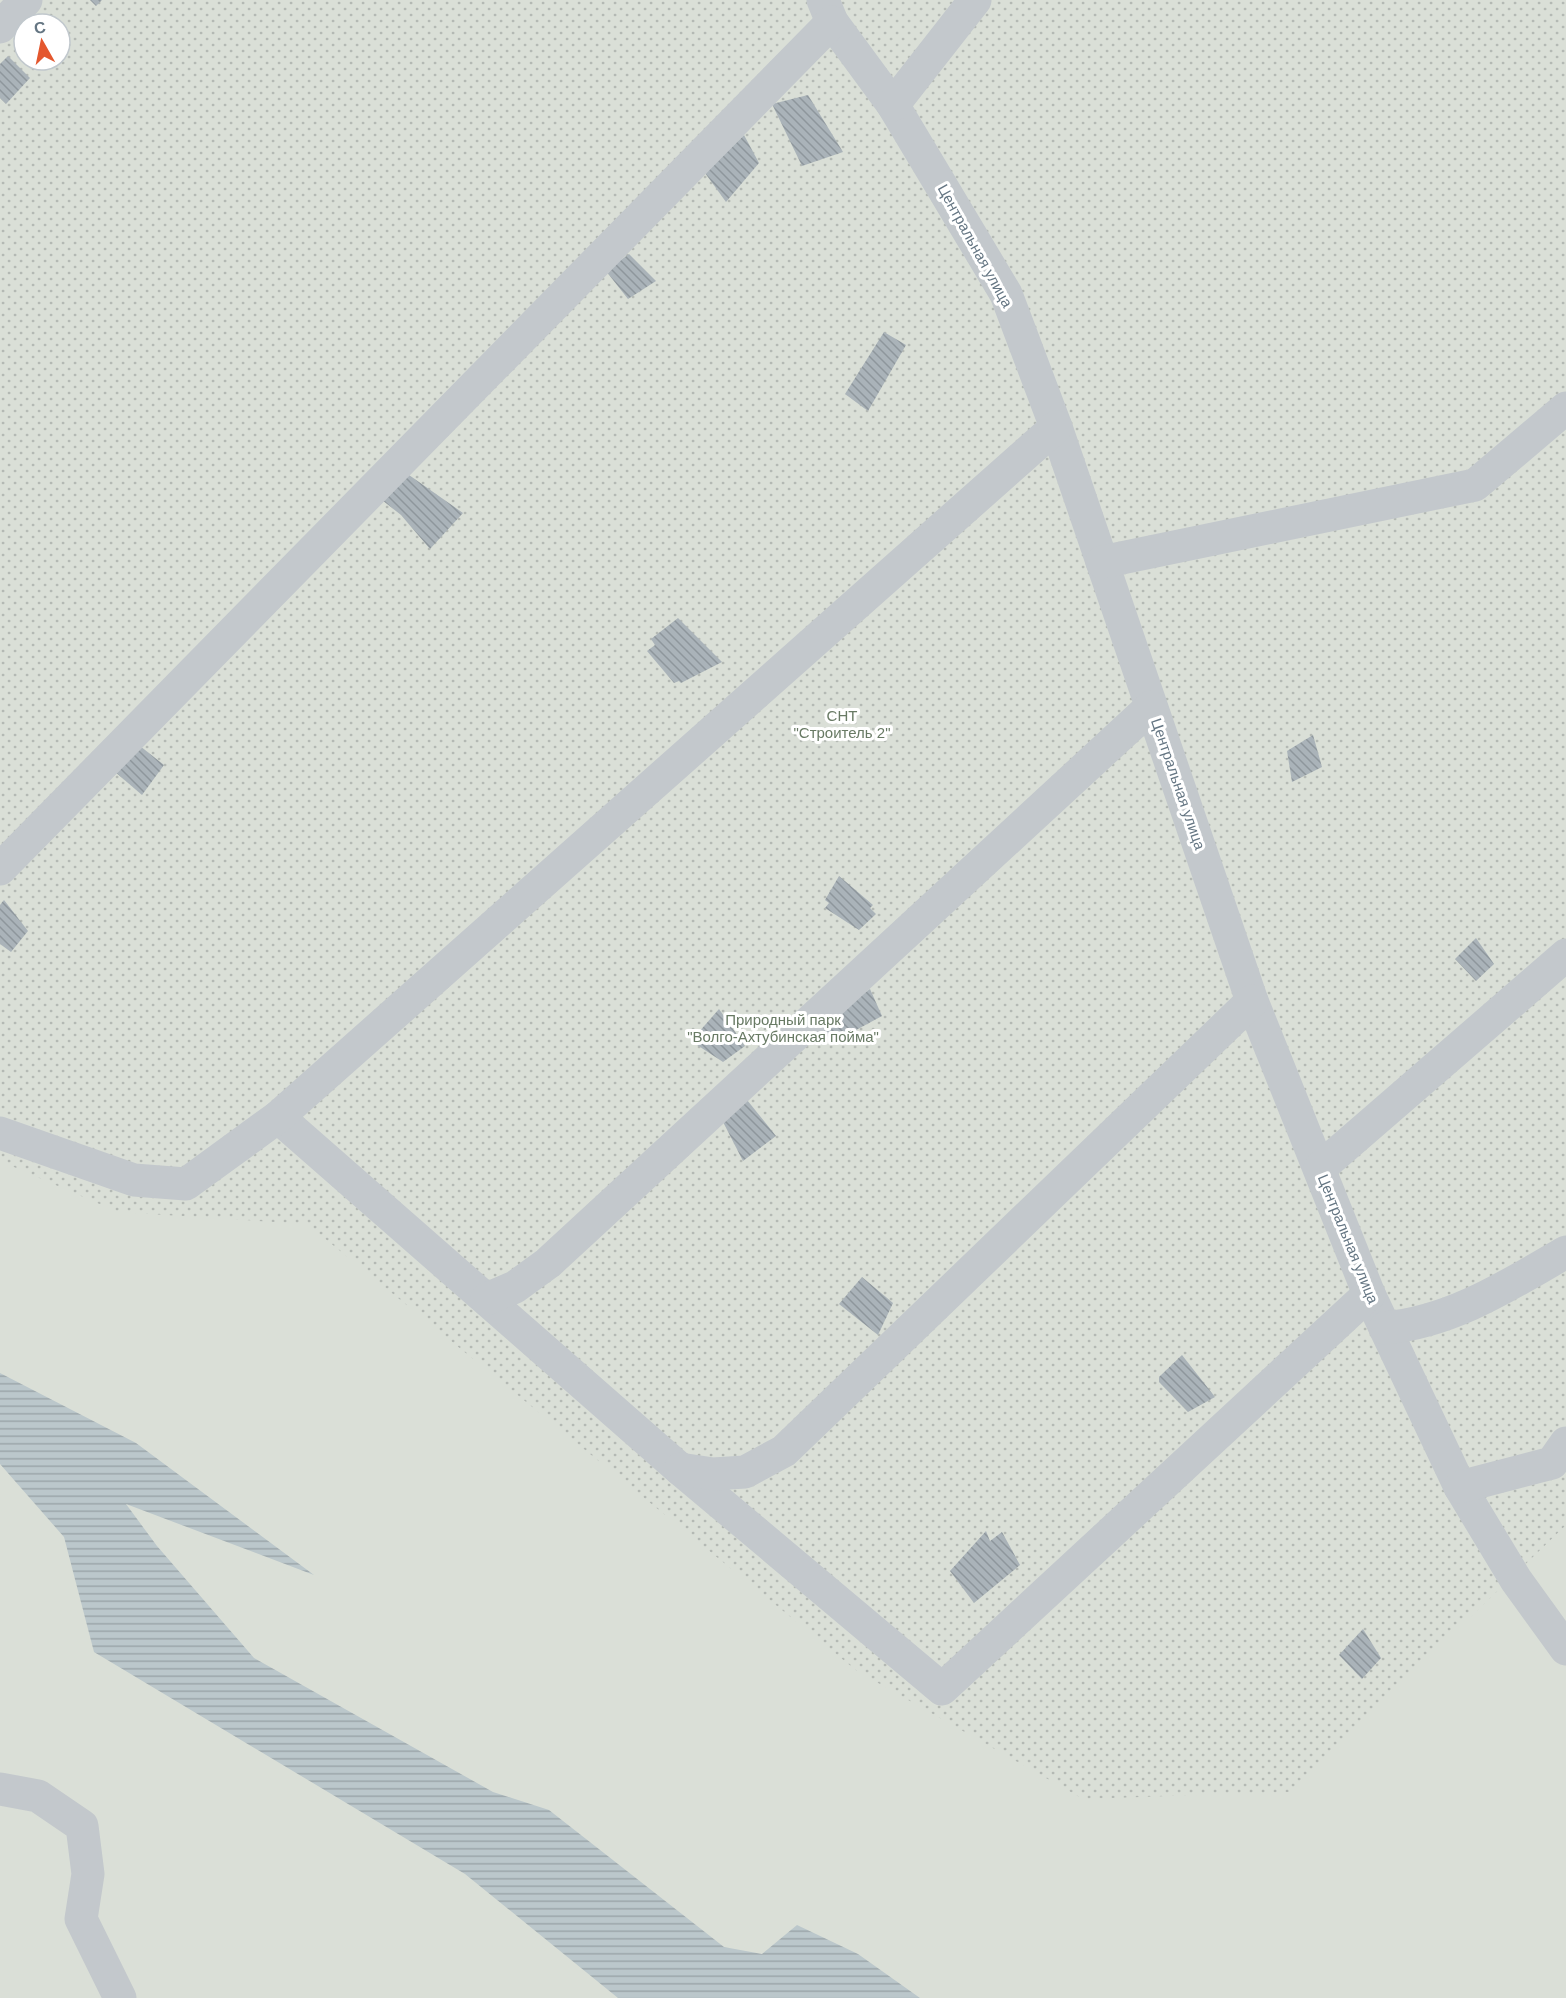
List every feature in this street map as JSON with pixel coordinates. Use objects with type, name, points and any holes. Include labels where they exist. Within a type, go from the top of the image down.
[{"type":"street","points":[[0,27],[26,0]]},
{"type":"street","points":[[893,105],[975,0]]},
{"type":"street","points":[[0,869],[827,11]]},
{"type":"street","name":"Центральная улица","points":[[827,11],[893,105],[1006,294],[1056,427],[1252,1001],[1369,1294],[1460,1487],[1516,1580],[1566,1649]]},
{"type":"street","points":[[1102,562],[1475,485],[1566,408]]},
{"type":"street","points":[[0,1133],[134,1180],[186,1184],[278,1117],[1056,427]]},
{"type":"street","points":[[487,1299],[515,1287],[548,1263],[1152,707]]},
{"type":"street","points":[[1320,1168],[1566,955]]},
{"type":"street","points":[[680,1469],[713,1474],[745,1472],[784,1450],[1252,1001]]},
{"type":"street","points":[[278,1117],[680,1469],[942,1689],[1369,1294]]},
{"type":"street","points":[[1385,1328],[1410,1326],[1443,1317],[1503,1288],[1566,1252]]},
{"type":"street","points":[[1460,1487],[1552,1463],[1566,1443]]},
{"type":"street","points":[[0,1789],[38,1796],[82,1826],[87,1874],[81,1919],[120,1998]]},
{"type":"green space","name":"СНТ \"Строитель 2\"","points":[[0,0],[1566,0],[1566,1998],[0,1998]]},
{"type":"green space","name":"СНТ \"Строитель 2\"","points":[[0,0],[1566,0],[1566,1525],[1289,1792],[1083,1799],[857,1671],[307,1224],[118,1212],[0,1161]]},
{"type":"shaded area","points":[[0,1373],[136,1443],[314,1575],[126,1504],[157,1546],[254,1658],[493,1792],[549,1810],[724,1947],[762,1954],[797,1925],[858,1954],[920,1998],[618,1998],[465,1874],[94,1652],[64,1537],[0,1464]]},
{"type":"building","points":[[90,0],[102,0],[96,6]]},
{"type":"building","points":[[8,56],[12,60],[12,72],[24,72],[30,78],[6,104],[0,98],[0,64]]},
{"type":"building","points":[[808,95],[843,152],[802,166],[772,104]]},
{"type":"building","points":[[744,135],[759,163],[726,202],[705,173]]},
{"type":"building","points":[[629,254],[656,281],[628,299],[606,271]]},
{"type":"building","points":[[884,332],[906,345],[868,411],[845,394]]},
{"type":"building","points":[[409,475],[463,513],[430,549],[401,515],[382,500]]},
{"type":"building","points":[[678,618],[722,662],[681,683],[679,681],[674,683],[647,651],[655,645],[651,639]]},
{"type":"building","points":[[1313,735],[1322,767],[1292,782],[1287,751]]},
{"type":"building","points":[[140,746],[164,765],[142,795],[114,771]]},
{"type":"building","points":[[839,876],[873,905],[870,908],[876,914],[859,930],[825,908],[829,903],[825,900]]},
{"type":"building","points":[[4,900],[28,931],[11,952],[0,944],[0,905]]},
{"type":"building","points":[[1476,938],[1494,964],[1476,981],[1455,959]]},
{"type":"building","points":[[870,989],[882,1016],[832,1043],[819,1025]]},
{"type":"building","points":[[719,1009],[745,1046],[723,1062],[691,1041]]},
{"type":"building","points":[[747,1100],[776,1136],[743,1161],[721,1118]]},
{"type":"building","points":[[862,1277],[893,1303],[878,1335],[839,1304]]},
{"type":"building","points":[[1182,1355],[1215,1397],[1188,1412],[1159,1382],[1159,1377]]},
{"type":"building","points":[[986,1531],[990,1541],[1002,1532],[1020,1565],[974,1603],[950,1571]]},
{"type":"building","points":[[1363,1629],[1381,1658],[1362,1679],[1339,1655]]},
{"type":"park label","name":"Природный парк \"Волго-Ахтубинская пойма\"","points":[[783,1028]]}]
